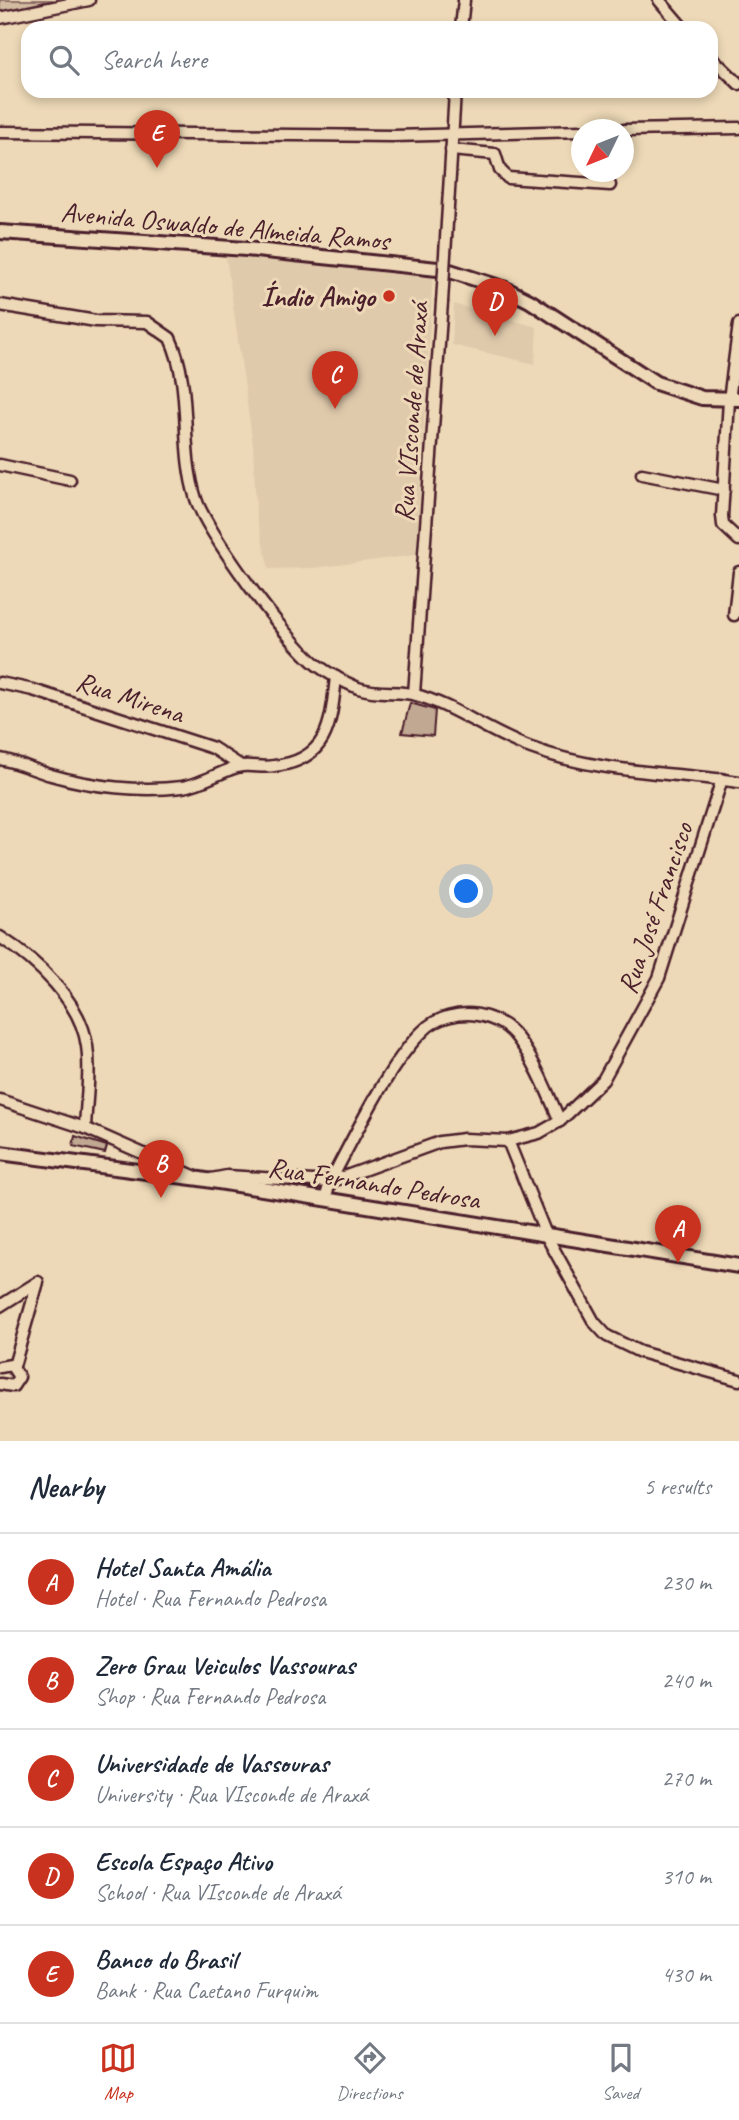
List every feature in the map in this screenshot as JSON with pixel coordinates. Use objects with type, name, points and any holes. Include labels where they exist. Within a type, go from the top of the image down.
[{"type":"street","points":[[0,18],[89,0]]},
{"type":"street","points":[[462,21],[464,0]]},
{"type":"street","points":[[659,0],[677,21]]},
{"type":"street","points":[[718,64],[739,84]]},
{"type":"street","name":"Rua VIsconde de Araxá","points":[[414,694],[454,98]]},
{"type":"street","points":[[634,130],[739,128]]},
{"type":"street","points":[[0,132],[393,136],[571,131]]},
{"type":"street","points":[[451,150],[495,154],[500,170],[508,178],[610,185]]},
{"type":"street","name":"Avenida Oswaldo de Almeida Ramos","points":[[0,232],[246,248],[447,270],[506,289],[530,301],[656,383],[702,398],[736,401]]},
{"type":"street","points":[[0,305],[96,321],[147,322],[170,338],[180,372],[194,488],[205,520],[300,650],[336,677],[360,688],[388,695],[414,694],[530,748],[555,756],[594,766],[739,782]]},
{"type":"street","points":[[739,324],[736,401],[724,490],[723,525],[739,540]]},
{"type":"street","points":[[0,465],[70,480]]},
{"type":"street","points":[[642,474],[724,490]]},
{"type":"street","points":[[734,615],[739,572]]},
{"type":"street","points":[[0,759],[51,775],[149,790],[185,786],[216,778],[241,766],[283,765],[311,754],[330,723],[336,677]]},
{"type":"street","name":"Rua Mirena","points":[[0,683],[33,690],[213,748],[241,766]]},
{"type":"street","name":"Rua José Francisco","points":[[203,1180],[227,1176],[330,1182],[440,1142],[464,1139],[523,1139],[560,1121],[603,1080],[647,1004],[689,886],[722,779]]},
{"type":"street","points":[[0,937],[40,971],[76,1012],[87,1047],[85,1128]]},
{"type":"street","points":[[325,1200],[330,1182],[361,1124],[409,1048],[423,1030],[436,1021],[478,1015],[506,1026],[527,1054],[560,1121]]},
{"type":"street","points":[[0,1100],[85,1128],[203,1180]]},
{"type":"street","points":[[508,1141],[547,1237],[594,1322],[607,1336],[640,1352],[739,1380]]},
{"type":"street","name":"Rua Fernando Pedrosa","points":[[0,1153],[203,1180],[739,1266]]},
{"type":"street","points":[[0,1306],[38,1282],[14,1366]]},
{"type":"street","points":[[0,1367],[8,1364],[14,1366],[19,1373],[15,1383],[9,1387],[0,1384]]},
{"type":"shaded area","points":[[0,0],[53,0],[0,12]]},
{"type":"shaded area","points":[[226,257],[350,265],[433,275],[416,555],[314,568],[269,569],[256,515],[253,445]]},
{"type":"shaded area","points":[[454,304],[537,327],[535,364],[452,345]]},
{"type":"building","points":[[410,703],[435,710],[433,736],[402,733]]},
{"type":"building","points":[[75,1136],[107,1146],[105,1153],[73,1146]]},
{"type":"place","name":"Banco do Brasil","points":[[157,168]]},
{"type":"place","name":"Índio Amigo","points":[[389,296]]},
{"type":"place","name":"Escola Espaço Ativo","points":[[495,336]]},
{"type":"place","name":"Universidade de Vassouras","points":[[335,409]]},
{"type":"place","name":"Zero Grau Veiculos Vassouras","points":[[161,1198]]},
{"type":"place","name":"Hotel Santa Amália","points":[[678,1263]]}]
